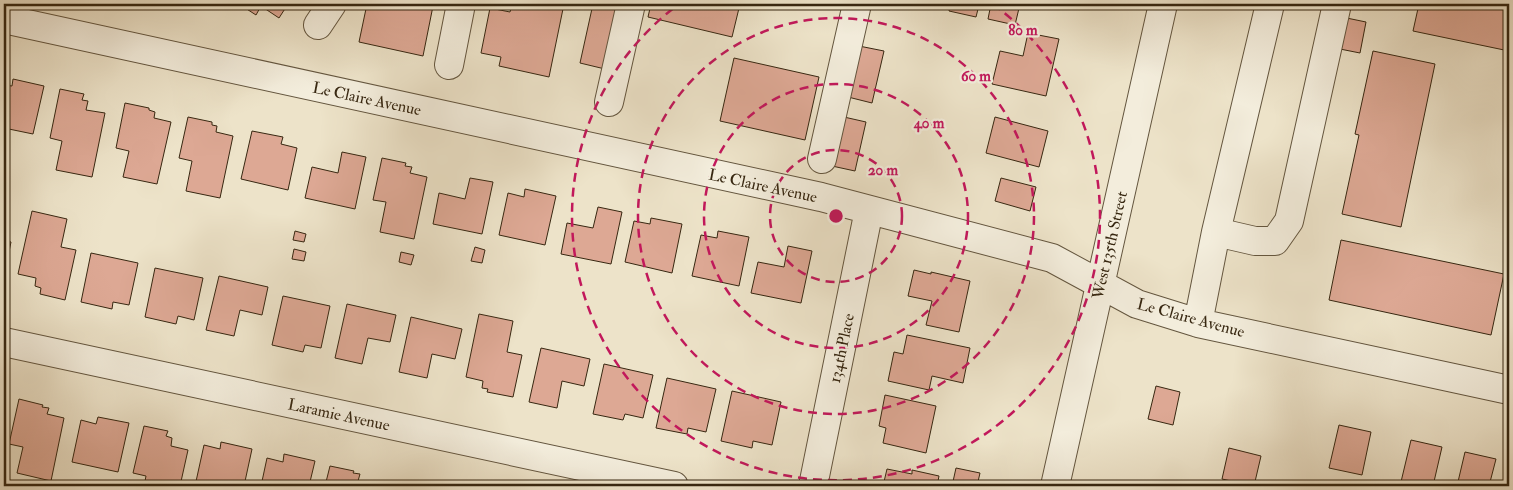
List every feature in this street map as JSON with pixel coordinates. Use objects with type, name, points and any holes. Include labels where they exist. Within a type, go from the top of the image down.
[{"type":"street","points":[[449,65],[461,4]]},
{"type":"street","points":[[609,102],[630,4]]},
{"type":"street","points":[[822,160],[857,4]]},
{"type":"street","name":"West 135th Street","points":[[1055,486],[1163,4]]},
{"type":"street","points":[[1198,323],[1216,232],[1270,4]]},
{"type":"street","points":[[1216,232],[1255,241],[1275,241],[1289,221],[1336,4]]},
{"type":"street","name":"Le Claire Avenue","points":[[4,19],[812,195],[1052,258],[1137,304],[1198,323],[1509,390]]},
{"type":"street","name":"134th Place","points":[[813,486],[870,210]]},
{"type":"street","name":"Laramie Avenue","points":[[4,342],[674,486]]},
{"type":"building","points":[[239,4],[288,4],[279,18],[261,6],[256,15]]},
{"type":"building","points":[[367,4],[423,4],[433,6],[423,56],[359,42]]},
{"type":"building","points":[[512,4],[564,4],[549,77],[499,66],[501,57],[481,53],[490,8],[510,12]]},
{"type":"building","points":[[593,4],[620,4],[605,69],[580,63]]},
{"type":"building","points":[[651,4],[740,4],[732,37],[648,17]]},
{"type":"building","points":[[950,4],[979,5],[976,17],[949,11]]},
{"type":"building","points":[[991,4],[1020,4],[1015,25],[988,19]]},
{"type":"building","points":[[1419,4],[1509,4],[1509,51],[1413,31]]},
{"type":"building","points":[[1337,16],[1366,22],[1360,53],[1330,47]]},
{"type":"building","points":[[1028,33],[1059,39],[1046,96],[992,84],[1000,51],[1023,56]]},
{"type":"building","points":[[859,46],[884,51],[872,103],[848,97]]},
{"type":"building","points":[[1373,51],[1435,64],[1401,227],[1342,214],[1359,135],[1355,134]]},
{"type":"building","points":[[734,58],[819,77],[805,140],[720,121]]},
{"type":"building","points":[[13,79],[44,86],[33,134],[4,128],[4,85],[12,86]]},
{"type":"building","points":[[60,89],[84,94],[82,100],[88,101],[86,110],[105,113],[92,177],[56,170],[62,141],[50,138]]},
{"type":"building","points":[[125,103],[149,108],[149,110],[155,112],[154,118],[171,122],[157,184],[123,177],[129,151],[116,148]]},
{"type":"building","points":[[188,117],[212,122],[212,125],[217,126],[216,132],[233,136],[220,198],[186,191],[192,161],[179,158]]},
{"type":"building","points":[[844,117],[866,122],[855,171],[832,166]]},
{"type":"building","points":[[995,117],[1048,131],[1039,167],[986,153]]},
{"type":"building","points":[[252,131],[283,137],[281,144],[297,148],[288,190],[241,179]]},
{"type":"building","points":[[342,152],[366,157],[355,209],[305,198],[312,167],[338,173]]},
{"type":"building","points":[[382,158],[406,163],[405,166],[412,167],[410,173],[427,177],[414,239],[380,232],[386,202],[373,200]]},
{"type":"building","points":[[470,178],[493,182],[482,234],[433,224],[439,193],[465,199]]},
{"type":"building","points":[[1001,178],[1036,187],[1030,211],[995,201]]},
{"type":"building","points":[[525,189],[556,196],[545,245],[499,235],[508,193],[524,197]]},
{"type":"building","points":[[598,207],[622,212],[611,264],[561,254],[567,223],[593,228]]},
{"type":"building","points":[[32,211],[67,219],[61,247],[76,250],[65,300],[40,294],[41,288],[35,286],[36,278],[18,274]]},
{"type":"building","points":[[651,218],[682,224],[672,273],[625,262],[634,221],[650,224]]},
{"type":"building","points":[[295,231],[306,234],[304,242],[293,240]]},
{"type":"building","points":[[718,231],[749,237],[739,286],[692,276],[701,235],[717,238]]},
{"type":"building","points":[[4,240],[11,242],[4,276]]},
{"type":"building","points":[[1341,240],[1504,274],[1491,335],[1329,300]]},
{"type":"building","points":[[788,246],[812,251],[801,303],[751,293],[758,262],[784,267]]},
{"type":"building","points":[[475,247],[485,250],[482,263],[471,261]]},
{"type":"building","points":[[294,249],[306,252],[304,261],[292,259]]},
{"type":"building","points":[[401,252],[414,255],[411,265],[399,262]]},
{"type":"building","points":[[91,253],[138,263],[129,305],[113,302],[112,309],[81,302]]},
{"type":"building","points":[[155,268],[203,278],[194,320],[178,316],[176,324],[145,317]]},
{"type":"building","points":[[914,270],[970,281],[959,332],[926,325],[932,301],[908,296]]},
{"type":"building","points":[[219,276],[268,287],[262,315],[240,310],[234,336],[206,330]]},
{"type":"building","points":[[283,296],[330,306],[321,348],[305,345],[303,352],[272,345]]},
{"type":"building","points":[[347,304],[396,315],[390,342],[368,338],[362,364],[335,358]]},
{"type":"building","points":[[479,314],[513,321],[507,352],[522,355],[513,397],[487,392],[488,389],[482,388],[483,381],[466,377]]},
{"type":"building","points":[[411,317],[462,329],[455,359],[432,354],[427,378],[399,372]]},
{"type":"building","points":[[907,335],[970,348],[963,383],[932,376],[929,390],[888,381],[894,352],[903,354]]},
{"type":"building","points":[[541,348],[590,359],[584,386],[562,381],[557,408],[529,402]]},
{"type":"building","points":[[604,364],[653,375],[643,418],[625,414],[623,420],[593,414]]},
{"type":"building","points":[[667,378],[716,389],[706,432],[688,428],[687,434],[656,428]]},
{"type":"building","points":[[1156,386],[1180,392],[1173,425],[1148,419]]},
{"type":"building","points":[[732,391],[781,402],[772,445],[753,441],[752,448],[721,441]]},
{"type":"building","points":[[885,395],[936,406],[926,453],[883,443],[886,428],[879,426]]},
{"type":"building","points":[[19,399],[43,405],[42,407],[49,408],[47,414],[64,418],[51,481],[17,473],[23,447],[9,444]]},
{"type":"building","points":[[98,417],[129,423],[118,472],[72,462],[81,420],[96,424]]},
{"type":"building","points":[[1339,425],[1371,432],[1362,475],[1329,468]]},
{"type":"building","points":[[144,426],[168,431],[166,436],[172,438],[171,446],[188,450],[180,486],[144,486],[146,476],[133,473]]},
{"type":"building","points":[[1411,440],[1442,447],[1433,486],[1400,486]]},
{"type":"building","points":[[221,442],[252,449],[244,486],[195,486],[204,445],[220,449]]},
{"type":"building","points":[[1229,448],[1261,456],[1254,486],[1222,479]]},
{"type":"building","points":[[1465,452],[1496,459],[1489,486],[1457,486]]},
{"type":"building","points":[[284,454],[315,461],[309,486],[261,486],[267,458],[283,462]]},
{"type":"building","points":[[330,466],[354,471],[353,473],[360,474],[358,481],[375,484],[374,486],[325,486]]},
{"type":"building","points":[[956,468],[980,473],[977,486],[952,486]]},
{"type":"building","points":[[887,469],[912,474],[912,470],[939,476],[937,486],[883,486]]}]
